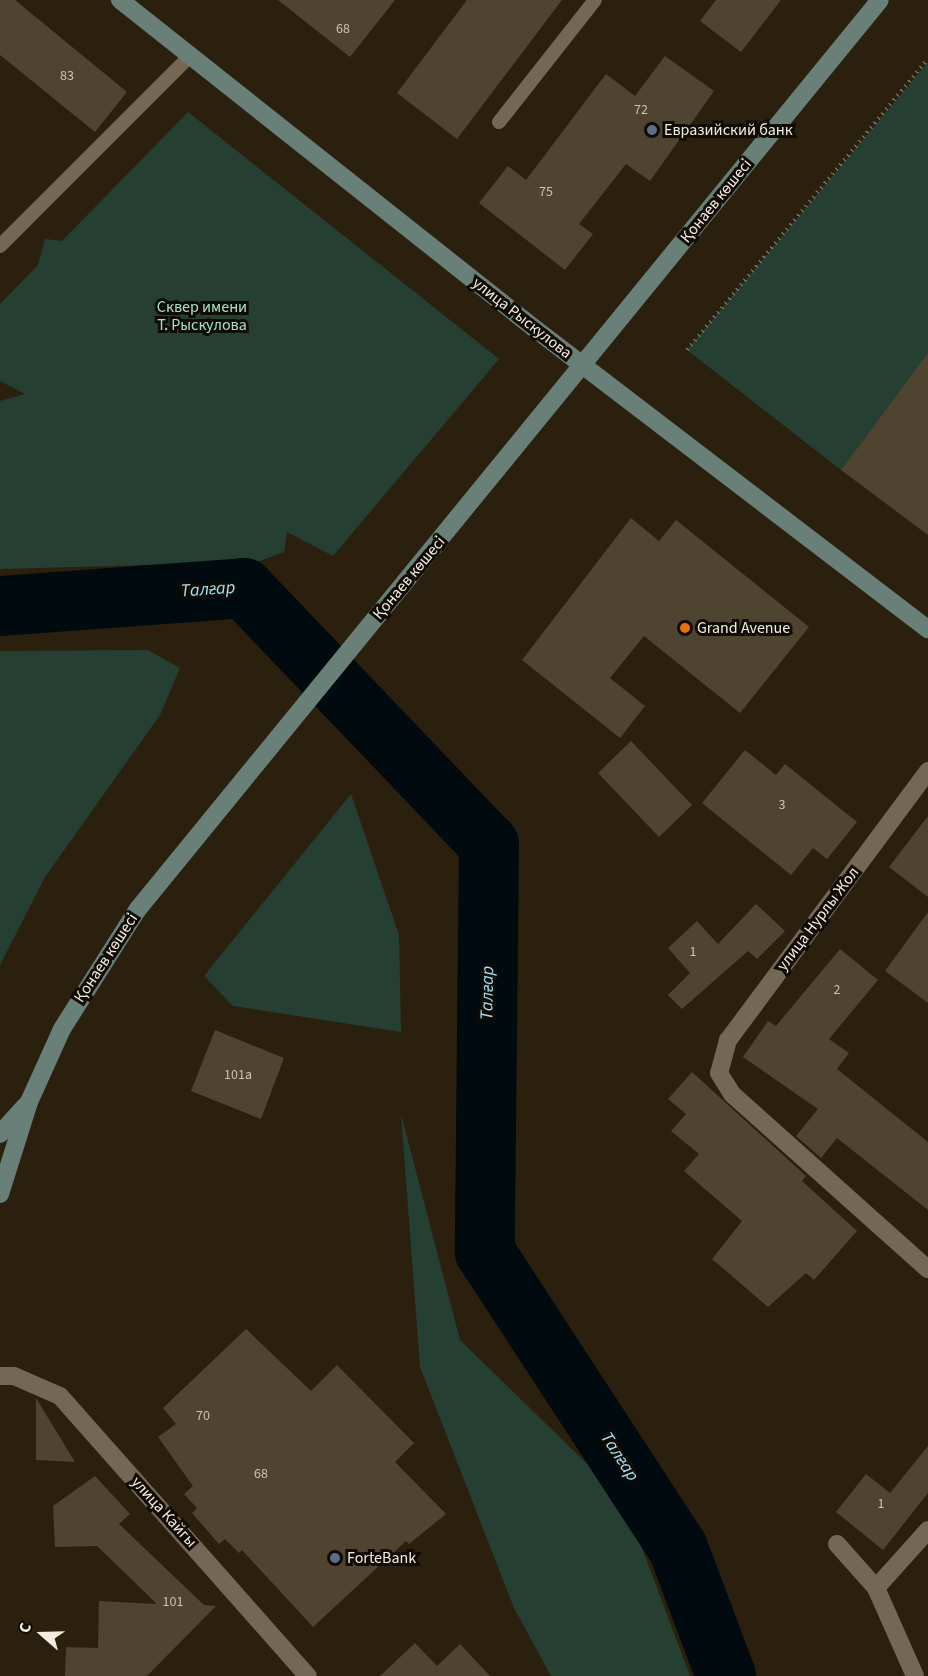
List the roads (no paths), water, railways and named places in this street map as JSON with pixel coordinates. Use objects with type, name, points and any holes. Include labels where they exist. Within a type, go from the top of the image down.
[{"type":"main road","name":"улица Рыскулова","points":[[120,0],[583,364],[928,629]]},
{"type":"main road","name":"Қонаев көшесі","points":[[0,1194],[29,1102],[62,1029],[100,964],[138,909],[238,783],[436,546],[880,0]]},
{"type":"main road","points":[[0,1134],[29,1102]]},
{"type":"street","name":"улица Нурлы Жол","points":[[928,771],[728,1040],[719,1072],[732,1094],[928,1269]]},
{"type":"street","name":"улица Кайгы","points":[[0,1376],[14,1376],[60,1396],[308,1676]]},
{"type":"street","points":[[876,1588],[928,1530]]},
{"type":"street","points":[[837,1544],[876,1588],[915,1676]]},
{"type":"lane","points":[[499,122],[595,0]]},
{"type":"lane","points":[[0,246],[190,56]]},
{"type":"waterway","name":"Талғар","points":[[0,606],[244,588],[489,844],[485,1252],[678,1548],[726,1676]]},
{"type":"place","name":"Евразийский банк","points":[[652,130]]},
{"type":"place","name":"Grand Avenue","points":[[685,628]]},
{"type":"place","name":"ForteBank","points":[[335,1558]]},
{"type":"park label","name":"Сквер имени Т. Рыскулова","points":[[202,316]]}]
